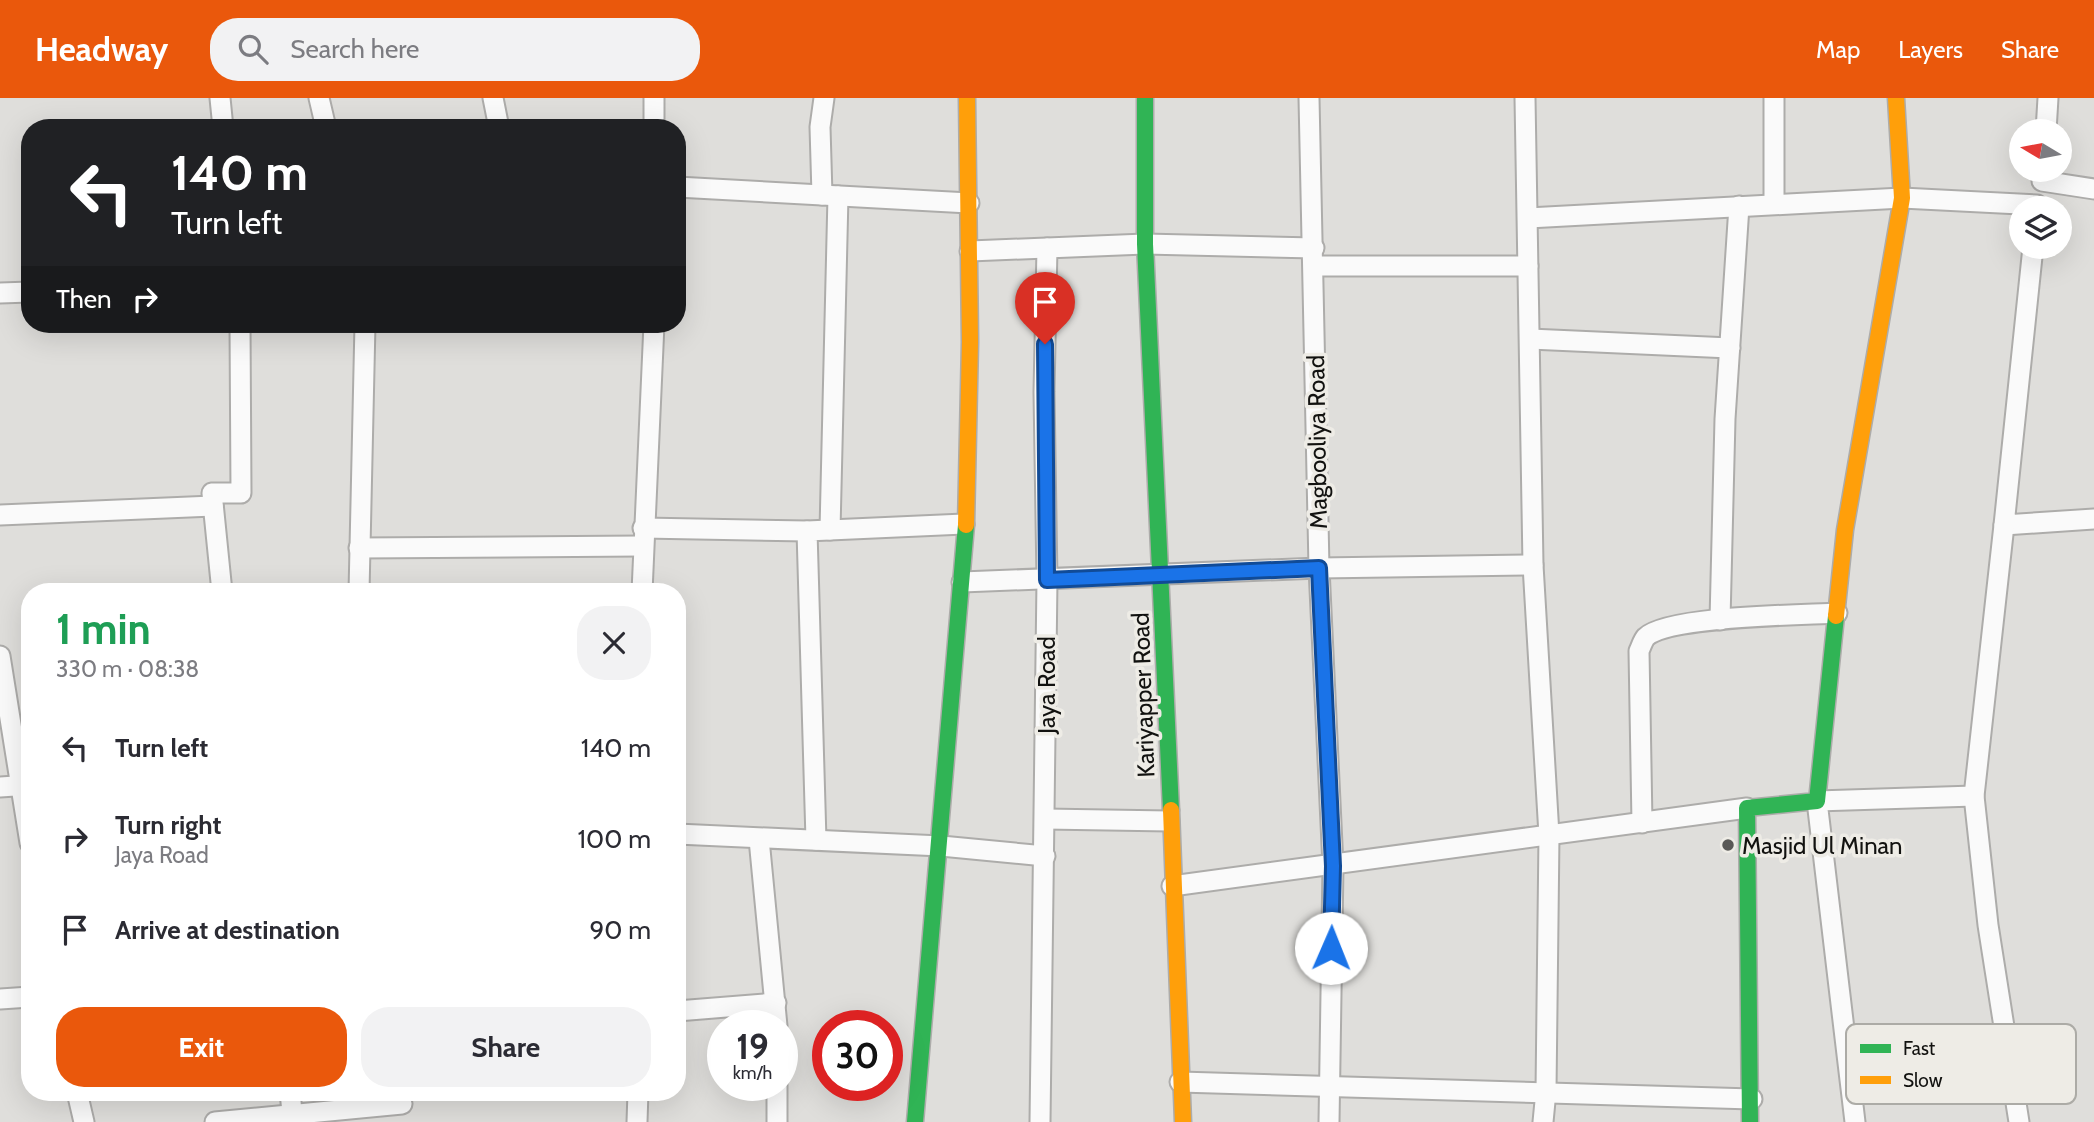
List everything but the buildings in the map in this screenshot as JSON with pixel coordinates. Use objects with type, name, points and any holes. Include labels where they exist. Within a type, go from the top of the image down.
[{"type":"street","points":[[220,98],[222,119]]},
{"type":"street","points":[[319,98],[324,119]]},
{"type":"street","points":[[493,98],[497,119]]},
{"type":"street","points":[[654,98],[654,119]]},
{"type":"street","points":[[824,98],[820,127],[830,195],[830,530]]},
{"type":"street","points":[[915,1122],[921,1015],[941,846],[962,582],[970,251],[967,98]]},
{"type":"street","name":"Kariyapper Road","points":[[1146,98],[1145,244],[1162,576],[1171,886],[1183,1122]]},
{"type":"street","name":"Magbooliya Road","points":[[1309,98],[1319,568],[1333,866],[1329,1122]]},
{"type":"street","points":[[1525,98],[1533,565],[1549,835],[1546,1091],[1543,1122]]},
{"type":"street","points":[[1774,98],[1774,204]]},
{"type":"street","points":[[1846,1048],[1816,801],[1845,530],[1902,198],[1896,98]]},
{"type":"street","points":[[2047,119],[2048,98]]},
{"type":"street","points":[[2066,182],[2094,189]]},
{"type":"street","points":[[686,187],[969,203]]},
{"type":"street","points":[[1528,218],[1902,198],[2009,205]]},
{"type":"street","points":[[1720,620],[1730,348],[1740,206]]},
{"type":"street","points":[[970,251],[1145,244],[1314,257],[1528,266]]},
{"type":"street","name":"Jaya Road","points":[[1040,1122],[1047,580],[1044,393],[1048,248]]},
{"type":"street","points":[[2004,1024],[1988,925],[1974,796],[2032,259]]},
{"type":"street","points":[[0,293],[21,292]]},
{"type":"street","points":[[221,583],[212,493],[241,493],[240,333]]},
{"type":"street","points":[[359,583],[365,333]]},
{"type":"street","points":[[642,583],[642,537],[653,333]]},
{"type":"street","points":[[1530,339],[1730,348]]},
{"type":"street","points":[[0,515],[213,506]]},
{"type":"street","points":[[2004,525],[2094,519]]},
{"type":"street","points":[[359,548],[964,524]]},
{"type":"street","points":[[807,531],[816,840]]},
{"type":"street","points":[[962,582],[1319,568],[1533,565]]},
{"type":"street","points":[[1642,822],[1639,651],[1646,637],[1659,630],[1720,620],[1837,613]]},
{"type":"street","points":[[0,656],[21,804]]},
{"type":"street","points":[[1171,886],[1747,808],[1816,801],[1974,796]]},
{"type":"street","points":[[1747,808],[1752,1100],[1750,1122]]},
{"type":"street","points":[[1045,820],[1169,821]]},
{"type":"street","points":[[686,835],[941,846],[1045,856]]},
{"type":"street","points":[[759,839],[776,1010]]},
{"type":"street","points":[[0,999],[21,998]]},
{"type":"street","points":[[686,1010],[776,1003]]},
{"type":"street","points":[[1180,1082],[1546,1091],[1752,1100]]},
{"type":"street","points":[[80,1101],[84,1122]]},
{"type":"street","points":[[637,1122],[638,1101]]},
{"type":"street","points":[[777,1101],[777,1122]]},
{"type":"street","points":[[1853,1104],[1855,1122]]},
{"type":"street","points":[[2017,1104],[2020,1122]]},
{"type":"street","points":[[215,1122],[402,1106]]},
{"type":"traffic: fast","points":[[1145,98],[1145,244],[1171,810]]},
{"type":"traffic: fast","points":[[915,1122],[966,525]]},
{"type":"traffic: fast","points":[[1750,1122],[1747,808],[1817,801],[1836,616]]},
{"type":"traffic: slow","points":[[966,525],[970,342],[967,98]]},
{"type":"traffic: slow","points":[[1836,616],[1845,530],[1902,198],[1896,98]]},
{"type":"traffic: slow","points":[[1171,810],[1183,1122]]},
{"type":"place","name":"Masjid Ul Minan","points":[[1728,845]]},
{"type":"route","points":[[1045,344],[1047,580],[1319,568],[1333,866],[1331,948]]}]
